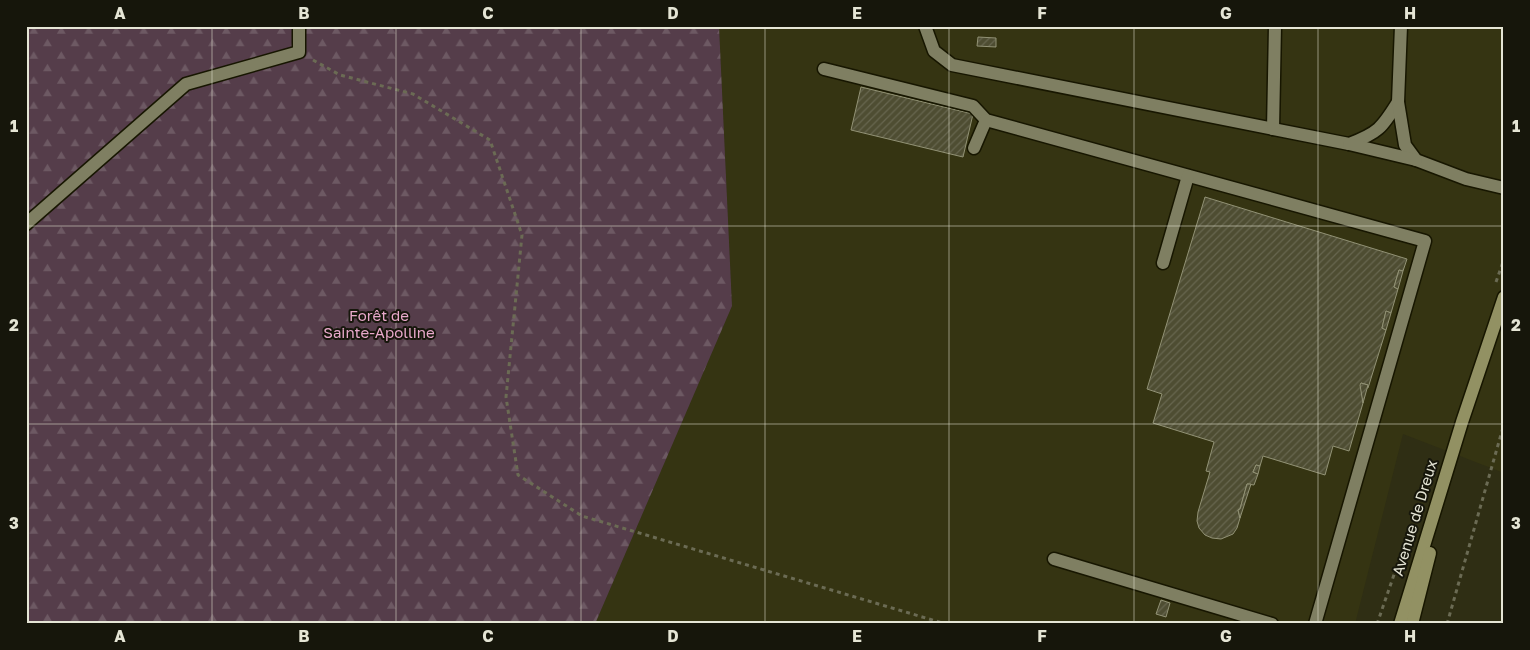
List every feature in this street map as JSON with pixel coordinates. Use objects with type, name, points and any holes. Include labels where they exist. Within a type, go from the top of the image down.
[{"type":"main road","name":"Avenue de Dreux","points":[[1400,624],[1462,422],[1504,297]]},
{"type":"main road","name":"Avenue de Dreux","points":[[1412,624],[1462,422]]},
{"type":"lane","points":[[26,224],[186,84],[299,52],[299,26]]},
{"type":"lane","points":[[925,26],[934,51],[952,66],[1349,144],[1416,160],[1466,179],[1504,188]]},
{"type":"lane","points":[[1272,129],[1275,26]]},
{"type":"lane","points":[[1402,26],[1398,102],[1405,145],[1416,160]]},
{"type":"lane","points":[[824,69],[973,106],[986,120],[1425,241],[1315,624]]},
{"type":"lane","points":[[1349,144],[1371,136],[1385,122],[1398,102]]},
{"type":"lane","points":[[974,148],[986,120]]},
{"type":"lane","points":[[1163,263],[1188,176]]},
{"type":"lane","points":[[1054,560],[1272,624]]},
{"type":"path","points":[[299,52],[340,76],[412,94],[490,140],[522,235],[506,397],[518,475],[582,516],[946,624]]},
{"type":"path","points":[[1447,624],[1504,424]]},
{"type":"shaded area","points":[[719,26],[1504,26],[1504,473],[1403,434],[1355,624],[595,624],[732,306]]},
{"type":"green space","name":"Forêt de Sainte-Apolline","points":[[26,26],[719,26],[732,306],[595,624],[26,624]]},
{"type":"building","points":[[978,37],[996,38],[996,47],[977,46]]},
{"type":"building","points":[[861,87],[973,114],[963,157],[851,130]]},
{"type":"building","points":[[1205,197],[1407,259],[1403,271],[1399,270],[1394,287],[1398,289],[1391,313],[1386,311],[1382,328],[1386,330],[1368,388],[1368,385],[1361,383],[1363,403],[1349,451],[1333,446],[1325,475],[1263,456],[1260,466],[1256,465],[1253,472],[1258,474],[1254,485],[1247,484],[1240,509],[1238,510],[1240,518],[1237,528],[1233,534],[1221,539],[1205,535],[1199,528],[1197,521],[1210,472],[1206,471],[1214,442],[1153,423],[1162,394],[1147,389]]},
{"type":"building","points":[[1399,270],[1403,271],[1398,289],[1394,287]]},
{"type":"building","points":[[1386,311],[1391,313],[1386,330],[1382,328]]},
{"type":"building","points":[[1361,383],[1368,385],[1363,403],[1360,385]]},
{"type":"building","points":[[1256,465],[1260,466],[1258,474],[1253,472]]},
{"type":"building","points":[[1247,484],[1251,484],[1240,518],[1238,510],[1240,509]]},
{"type":"building","points":[[1161,600],[1170,603],[1166,617],[1156,614]]}]
